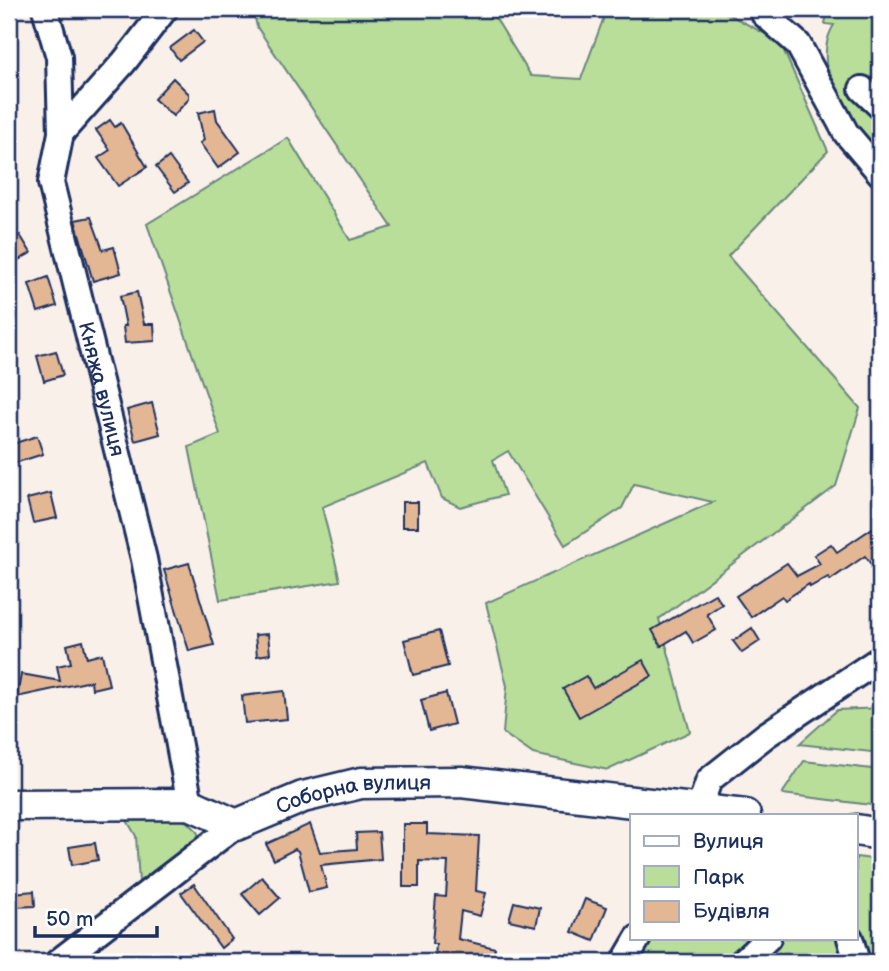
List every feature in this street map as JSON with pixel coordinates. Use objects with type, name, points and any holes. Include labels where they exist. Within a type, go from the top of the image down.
[{"type":"main road","name":"Соборна вулиця","points":[[236,825],[303,797],[362,783],[461,782],[729,814]]},
{"type":"main road","points":[[9,805],[190,804],[236,825]]},
{"type":"main road","points":[[858,830],[880,834]]},
{"type":"street","name":"Княжа вулиця","points":[[45,9],[59,57],[61,133],[51,183],[97,379],[144,559],[190,804]]},
{"type":"street","points":[[61,133],[124,62],[165,9]]},
{"type":"street","points":[[764,15],[798,44],[846,133],[880,173]]},
{"type":"street","points":[[862,89],[880,106]]},
{"type":"street","points":[[698,812],[709,780],[766,735],[880,660]]},
{"type":"street","points":[[58,962],[236,825]]},
{"type":"street","points":[[624,962],[637,940]]},
{"type":"street","points":[[742,962],[766,940]]},
{"type":"street","points":[[851,940],[857,962]]},
{"type":"green space","points":[[253,9],[490,9],[531,76],[581,79],[607,9],[719,9],[780,42],[828,151],[728,256],[860,408],[836,486],[659,619],[690,732],[608,770],[533,754],[503,733],[507,686],[486,603],[713,502],[634,484],[622,508],[565,545],[508,451],[493,460],[505,495],[460,507],[442,498],[428,463],[322,507],[340,581],[220,600],[189,447],[220,434],[147,224],[288,138],[350,240],[392,227],[257,27]]},
{"type":"green space","points":[[828,9],[880,9],[880,158],[849,127],[832,90],[826,49],[834,25],[825,24]]},
{"type":"green space","points":[[880,708],[880,753],[799,744],[837,710]]},
{"type":"green space","points":[[804,761],[880,770],[880,806],[782,794]]},
{"type":"green space","points":[[125,817],[177,818],[194,827],[199,836],[184,854],[139,882],[136,836]]},
{"type":"green space","points":[[858,857],[880,860],[880,962],[631,962],[646,940],[858,940]]},
{"type":"building","points":[[194,30],[203,42],[179,60],[170,48]]},
{"type":"building","points":[[173,78],[189,94],[189,99],[173,116],[154,99]]},
{"type":"building","points":[[215,109],[217,120],[240,152],[218,168],[200,143],[204,140],[198,113]]},
{"type":"building","points":[[110,120],[115,127],[121,123],[147,167],[118,186],[98,158],[110,150],[96,130]]},
{"type":"building","points":[[169,157],[188,183],[175,192],[156,167]]},
{"type":"building","points":[[91,217],[103,250],[114,247],[121,273],[93,281],[75,220]]},
{"type":"building","points":[[20,235],[31,253],[15,262],[9,252],[9,242]]},
{"type":"building","points":[[48,277],[57,306],[38,312],[29,284]]},
{"type":"building","points":[[137,292],[144,324],[154,324],[155,341],[125,343],[123,326],[126,326],[120,296]]},
{"type":"building","points":[[56,351],[63,375],[44,381],[37,356]]},
{"type":"building","points":[[152,403],[160,434],[135,441],[127,410]]},
{"type":"building","points":[[37,436],[43,454],[9,465],[9,445]]},
{"type":"building","points":[[51,493],[57,518],[33,523],[27,499]]},
{"type":"building","points":[[402,502],[418,502],[418,527],[402,527]]},
{"type":"building","points":[[880,523],[880,561],[873,567],[865,556],[830,580],[828,577],[810,587],[809,584],[785,600],[782,596],[751,617],[736,596],[787,563],[797,576],[820,564],[814,555],[831,544],[837,552]]},
{"type":"building","points":[[189,563],[214,645],[189,651],[164,570]]},
{"type":"building","points":[[715,594],[722,604],[707,614],[716,630],[693,643],[686,631],[661,646],[652,630]]},
{"type":"building","points":[[752,628],[760,641],[742,653],[733,641]]},
{"type":"building","points":[[439,631],[448,666],[413,675],[404,640]]},
{"type":"building","points":[[268,634],[270,654],[257,656],[255,635]]},
{"type":"building","points":[[83,641],[87,658],[102,654],[109,685],[92,689],[91,681],[17,697],[21,674],[60,681],[57,666],[71,663],[67,645]]},
{"type":"building","points":[[643,660],[652,676],[579,717],[563,689],[586,676],[593,688]]},
{"type":"building","points":[[284,691],[287,719],[245,723],[242,696]]},
{"type":"building","points":[[446,693],[454,724],[429,731],[421,700]]},
{"type":"building","points":[[310,824],[320,852],[357,849],[356,833],[379,832],[381,859],[321,865],[327,888],[309,892],[298,851],[295,849],[274,860],[266,844]]},
{"type":"building","points":[[403,824],[427,824],[427,834],[479,836],[476,891],[486,893],[480,916],[461,911],[458,939],[495,948],[492,962],[435,958],[436,944],[432,944],[436,896],[446,897],[448,862],[419,861],[419,887],[403,887]]},
{"type":"building","points":[[95,843],[98,860],[72,865],[69,847]]},
{"type":"building","points":[[262,877],[280,898],[260,915],[242,894]]},
{"type":"building","points":[[194,884],[232,939],[221,948],[181,893]]},
{"type":"building","points":[[34,891],[35,906],[14,907],[13,893]]},
{"type":"building","points":[[585,899],[607,907],[594,941],[572,932]]},
{"type":"building","points":[[514,902],[540,908],[536,926],[509,920]]}]
